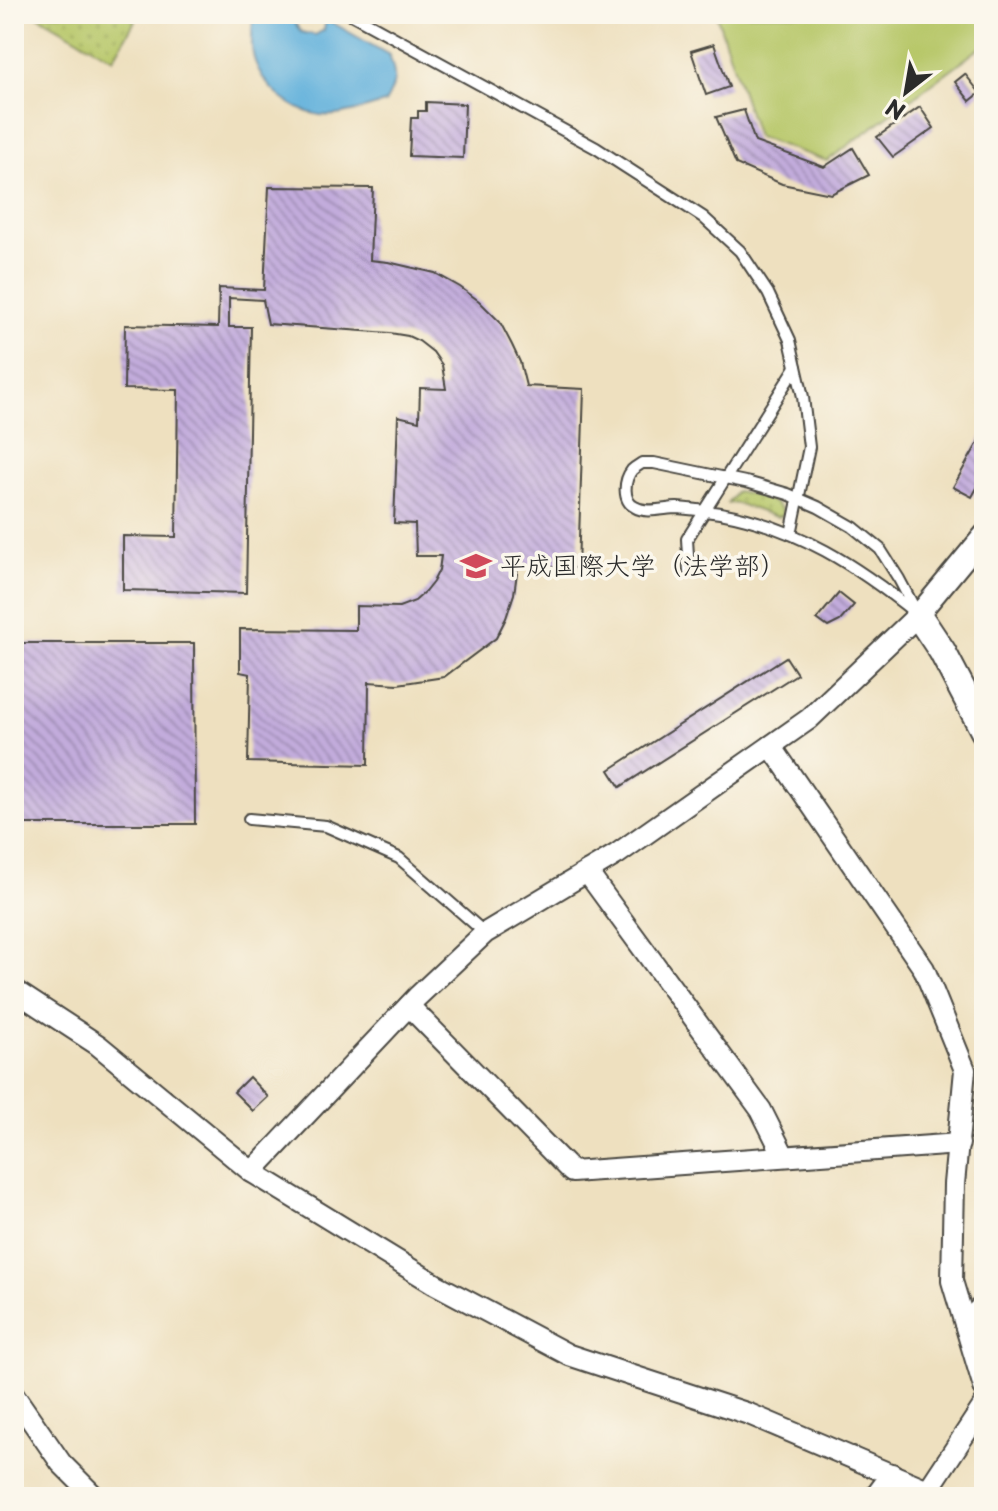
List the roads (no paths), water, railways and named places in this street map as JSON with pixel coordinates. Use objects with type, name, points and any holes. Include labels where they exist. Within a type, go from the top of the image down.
[{"type":"street","points":[[252,1172],[409,1006],[485,933],[617,854],[809,719],[918,615],[984,535]]},
{"type":"street","points":[[918,615],[942,651],[984,731]]},
{"type":"street","points":[[771,746],[924,969],[965,1070],[954,1184],[952,1281],[984,1387]]},
{"type":"street","points":[[587,872],[761,1110],[784,1156]]},
{"type":"street","points":[[14,990],[98,1045],[252,1172],[435,1284],[569,1355],[749,1414],[936,1494],[984,1405]]},
{"type":"street","points":[[409,1006],[572,1172],[959,1144]]},
{"type":"street","points":[[965,1324],[984,1304]]},
{"type":"street","points":[[14,1395],[61,1463],[95,1497]]},
{"type":"street","points":[[875,1497],[892,1474]]},
{"type":"lane","points":[[351,14],[596,148],[703,217],[740,251],[768,293],[790,340],[803,397],[809,447],[791,534]]},
{"type":"lane","points":[[689,572],[687,539],[796,367]]},
{"type":"lane","points":[[642,463],[654,463],[763,486],[818,507],[853,527],[880,549],[918,615],[851,565],[791,534],[705,511],[675,508],[644,510],[634,507],[628,501],[625,489],[628,477],[633,468],[642,463]]},
{"type":"lane","points":[[249,819],[326,826],[399,858],[485,933]]},
{"type":"water","points":[[253,14],[289,14],[301,32],[315,35],[324,30],[326,19],[389,55],[394,80],[385,103],[342,114],[323,115],[299,109],[288,102],[269,85],[256,64],[252,46]]},
{"type":"place","name":"平成国際大学（法学部）","points":[[476,566]]}]
